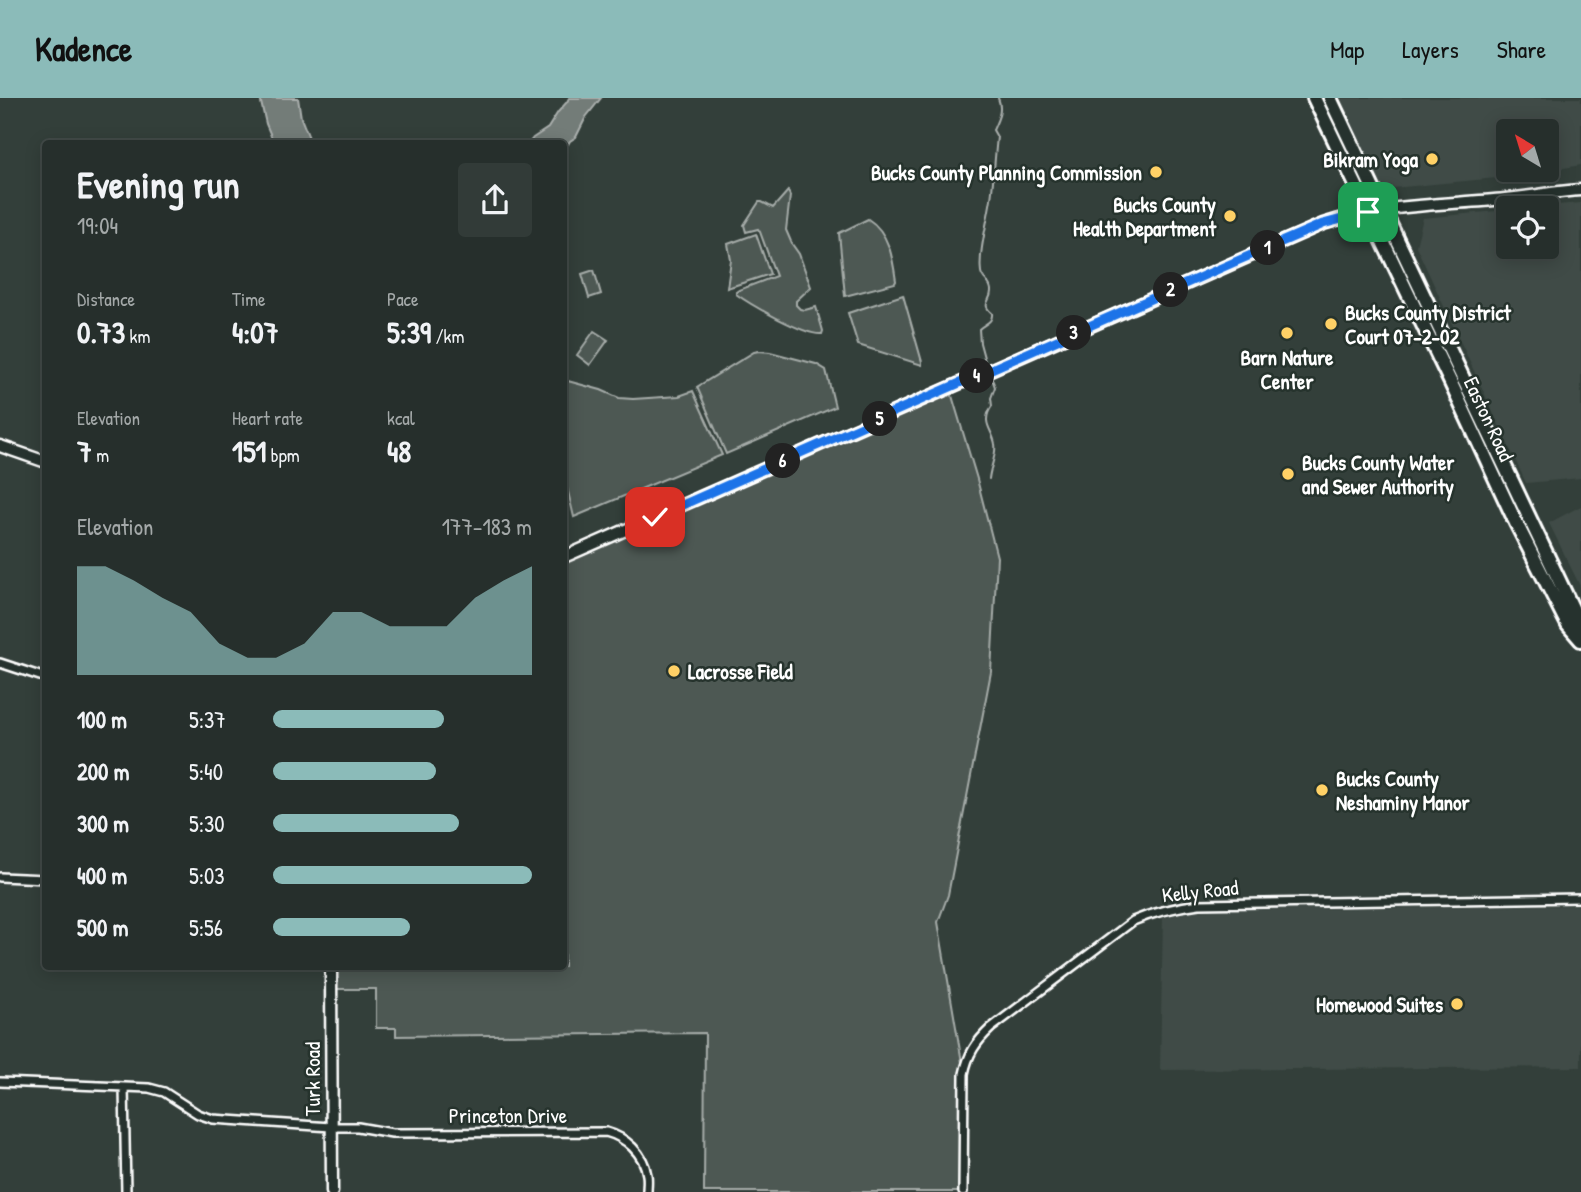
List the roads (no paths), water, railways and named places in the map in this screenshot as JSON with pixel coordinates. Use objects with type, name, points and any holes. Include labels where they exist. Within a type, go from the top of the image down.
[{"type":"highway","name":"Easton Road","points":[[1314,98],[1516,523],[1568,625],[1581,639]]},
{"type":"highway","name":"Easton Road","points":[[1330,98],[1576,616],[1581,639]]},
{"type":"street","points":[[567,556],[1323,224],[1368,212],[1581,190]]},
{"type":"street","points":[[1,448],[42,461]]},
{"type":"street","points":[[0,663],[42,677]]},
{"type":"street","points":[[0,877],[42,879]]},
{"type":"street","name":"Kelly Road","points":[[963,1192],[964,1074],[967,1059],[975,1045],[991,1028],[1143,916],[1199,904],[1581,898]]},
{"type":"street","name":"Turk Road","points":[[331,970],[332,1192]]},
{"type":"street","name":"Princeton Drive","points":[[0,1082],[149,1088],[164,1092],[198,1114],[213,1119],[358,1127],[392,1133],[606,1132],[631,1145],[641,1159],[647,1174],[647,1192]]},
{"type":"street","points":[[124,1087],[126,1192]]},
{"type":"waterway","points":[[986,365],[979,329],[991,319],[992,313],[987,307],[991,290],[982,275],[981,263],[992,191],[997,137],[993,130],[1000,110],[998,98]]},
{"type":"waterway","points":[[989,479],[995,448],[987,422],[995,387],[991,376]]},
{"type":"place","name":"Bikram Yoga","points":[[1432,159]]},
{"type":"place","name":"Bucks County Planning Commission","points":[[1156,172]]},
{"type":"place","name":"Bucks County Health Department","points":[[1230,216]]},
{"type":"place","name":"Bucks County District Court 07-2-02","points":[[1331,324]]},
{"type":"place","name":"Barn Nature Center","points":[[1287,333]]},
{"type":"place","name":"Bucks County Water and Sewer Authority","points":[[1288,474]]},
{"type":"place","name":"Lacrosse Field","points":[[674,671]]},
{"type":"place","name":"Bucks County Neshaminy Manor","points":[[1322,790]]},
{"type":"place","name":"Homewood Suites","points":[[1457,1004]]}]
